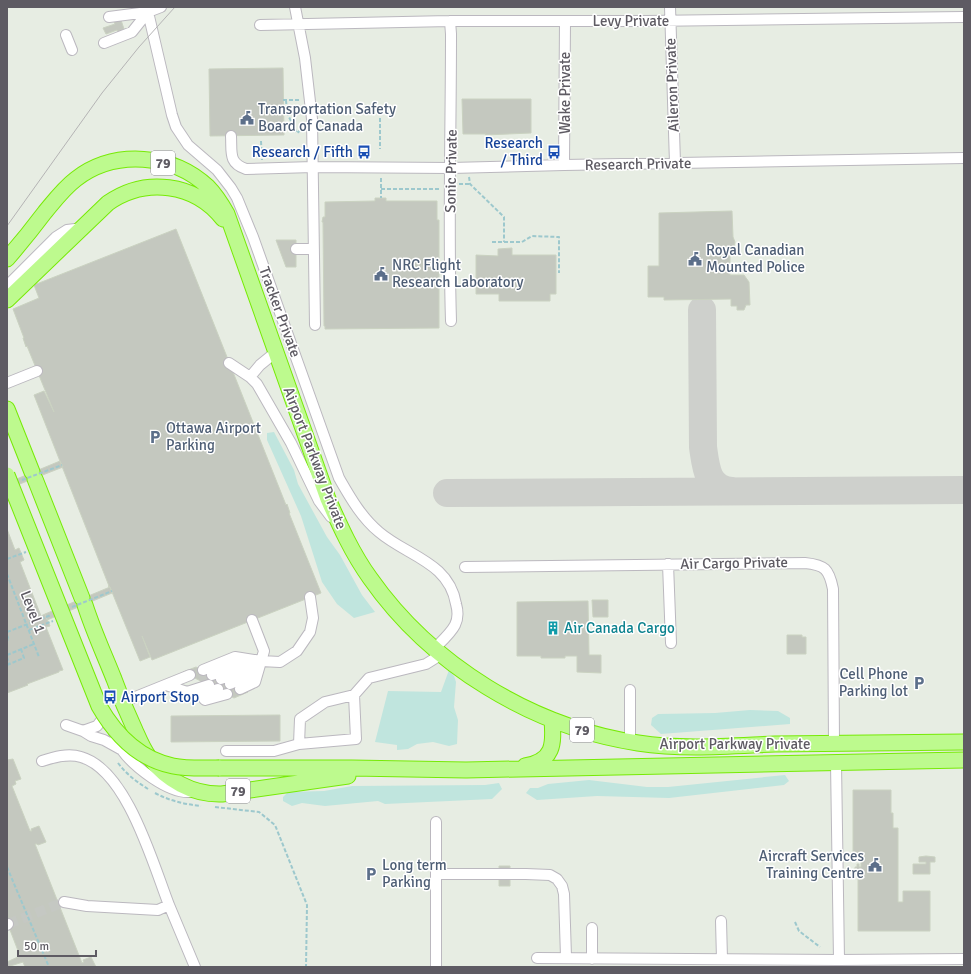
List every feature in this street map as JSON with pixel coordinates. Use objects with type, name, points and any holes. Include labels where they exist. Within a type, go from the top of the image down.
[{"type":"highway","name":"Airport Parkway Private","points":[[7,259],[59,195],[86,171],[110,162],[138,159],[167,163],[198,179],[216,197],[227,214],[326,494],[344,535],[362,566],[382,595],[405,620],[439,651],[469,674],[500,694],[532,711],[579,730],[630,742],[658,745],[697,747],[834,743],[964,742]]},
{"type":"highway","name":"Airport Parkway Private","points":[[7,300],[117,196],[136,189],[158,187],[172,188],[197,197],[217,212],[238,242]]},
{"type":"highway","name":"Airport Parkway Private","points":[[7,409],[24,477],[99,706],[112,727],[132,746],[144,755],[159,762],[187,768],[498,770],[964,760]]},
{"type":"highway","name":"Airport Parkway Private","points":[[24,477],[83,602],[141,744],[148,756],[158,768],[169,777],[196,792],[210,795],[400,769]]},
{"type":"highway","points":[[498,770],[528,765],[545,757],[553,745],[554,737],[552,720]]},
{"type":"highway","points":[[834,743],[836,763]]},
{"type":"street","points":[[108,17],[148,12],[161,7]]},
{"type":"street","points":[[296,7],[305,58],[312,119],[315,325]]},
{"type":"street","name":"Aileron Private","points":[[670,7],[669,20],[675,163]]},
{"type":"street","points":[[104,43],[132,32],[148,12]]},
{"type":"street","name":"Tracker Private","points":[[148,12],[176,127],[188,145],[216,170],[237,198],[253,237],[339,478],[358,510],[379,532],[403,549],[436,567],[443,574],[453,591],[457,609],[455,626],[439,651],[426,664],[369,678],[354,695]]},
{"type":"street","name":"Levy Private","points":[[260,25],[450,21],[964,17]]},
{"type":"street","name":"Sonic Private","points":[[450,21],[451,321]]},
{"type":"street","name":"Wake Private","points":[[564,165],[565,21]]},
{"type":"street","points":[[66,34],[72,50]]},
{"type":"street","name":"Research Private","points":[[231,136],[232,159],[237,165],[246,168],[468,168],[964,158]]},
{"type":"street","points":[[7,286],[56,237],[67,230],[82,228]]},
{"type":"street","points":[[296,249],[314,249]]},
{"type":"street","points":[[247,374],[276,352]]},
{"type":"street","points":[[227,358],[257,384],[291,443],[319,501],[344,535]]},
{"type":"street","points":[[7,383],[37,371]]},
{"type":"street","points":[[7,466],[106,714],[122,750]]},
{"type":"street","points":[[668,564],[671,643]]},
{"type":"street","name":"Air Cargo Private","points":[[465,567],[668,564],[815,564],[825,569],[830,577],[833,589],[834,743]]},
{"type":"street","points":[[221,679],[247,659],[280,662],[297,651],[310,632],[313,618],[310,597]]},
{"type":"street","points":[[221,679],[255,682],[264,651],[252,620]]},
{"type":"street","points":[[221,679],[261,661]]},
{"type":"street","points":[[171,686],[190,675]]},
{"type":"street","points":[[123,702],[171,686],[200,680]]},
{"type":"street","points":[[171,686],[197,696],[218,690],[187,692]]},
{"type":"street","points":[[630,690],[630,742]]},
{"type":"street","points":[[226,751],[274,751],[299,744],[356,739],[354,695],[325,702],[300,719],[299,744]]},
{"type":"street","points":[[83,731],[97,726],[106,714]]},
{"type":"street","points":[[66,725],[104,740],[122,750],[145,772],[161,783],[175,790],[196,792]]},
{"type":"street","points":[[42,761],[58,756],[69,755],[80,757],[103,769],[113,781],[136,820],[195,967]]},
{"type":"street","points":[[836,763],[845,962]]},
{"type":"street","points":[[436,822],[436,967]]},
{"type":"street","points":[[436,874],[526,874],[550,875],[554,877],[562,886],[563,890],[566,957]]},
{"type":"street","points":[[64,902],[87,906],[158,910],[169,905]]},
{"type":"street","points":[[722,921],[722,959]]},
{"type":"street","points":[[592,928],[592,959]]},
{"type":"street","points":[[537,958],[566,957],[577,963],[592,959],[722,959],[845,962],[964,959]]},
{"type":"path","points":[[283,100],[310,100]]},
{"type":"path","points":[[286,100],[287,113],[297,133],[312,119]]},
{"type":"path","points":[[380,118],[380,149]]},
{"type":"path","points":[[261,141],[262,168]]},
{"type":"path","points":[[468,168],[470,184],[504,217],[504,242]]},
{"type":"path","points":[[381,173],[381,198]]},
{"type":"path","points":[[381,189],[438,189],[458,184],[470,184]]},
{"type":"path","points":[[492,242],[522,242],[532,236],[559,237],[559,273]]},
{"type":"path","points":[[24,477],[62,465]]},
{"type":"path","name":"Level 1","points":[[7,574],[39,657]]},
{"type":"path","points":[[68,608],[112,591]]},
{"type":"path","points":[[7,640],[9,640],[7,633],[53,614]]},
{"type":"path","points":[[21,649],[24,658],[8,664],[7,656],[21,649],[34,644]]},
{"type":"path","points":[[115,758],[123,769],[139,783],[162,797],[180,803],[204,806]]},
{"type":"path","points":[[212,807],[259,812],[275,825],[307,905],[306,967]]},
{"type":"path","points":[[7,867],[49,967]]},
{"type":"path","points":[[795,922],[799,931],[820,947]]},
{"type":"shaded area","points":[[274,432],[294,470],[298,484],[327,537],[340,555],[362,595],[375,612],[354,618],[337,604],[322,582],[301,516],[267,440],[267,433]]},
{"type":"shaded area","points":[[449,670],[454,676],[456,682],[454,707],[458,720],[457,744],[449,746],[433,742],[417,744],[408,749],[397,750],[397,745],[375,742],[388,691],[441,692]]},
{"type":"shaded area","points":[[750,710],[778,711],[790,718],[790,724],[661,734],[651,725],[652,718],[658,714],[715,713]]},
{"type":"shaded area","points":[[785,775],[789,781],[784,785],[669,798],[597,796],[537,800],[526,793],[530,788],[538,788],[548,784],[589,780],[647,787],[668,787]]},
{"type":"shaded area","points":[[499,783],[502,789],[492,799],[385,804],[378,801],[325,806],[302,803],[292,806],[283,801],[283,797],[288,792],[324,791],[352,786],[485,785]]},
{"type":"building","points":[[121,20],[124,29],[118,32],[117,30],[106,34],[103,28],[115,24],[114,22]]},
{"type":"building","name":"Transportation Safety Board of Canada","points":[[283,68],[284,135],[210,136],[209,69]]},
{"type":"building","points":[[462,99],[531,99],[531,133],[485,135],[486,134],[463,134]]},
{"type":"building","name":"NRC Flight Research Laboratory","points":[[375,198],[386,198],[386,201],[437,201],[437,220],[439,220],[439,328],[325,329],[322,222],[323,217],[325,217],[325,202],[375,201]]},
{"type":"building","name":"Royal Canadian Mounted Police","points":[[732,211],[733,237],[735,242],[733,251],[730,251],[730,275],[744,275],[749,282],[750,305],[746,305],[744,310],[737,310],[737,306],[731,306],[731,299],[664,300],[664,297],[648,297],[648,266],[659,266],[659,213]]},
{"type":"building","name":"Ottawa Airport Parking","points":[[176,229],[286,505],[287,504],[289,513],[321,593],[152,660],[142,636],[150,657],[140,661],[110,587],[108,586],[34,395],[44,391],[54,412],[27,346],[26,347],[13,309],[39,298],[34,285]]},
{"type":"building","points":[[276,240],[296,240],[296,267],[286,267]]},
{"type":"building","points":[[512,248],[512,255],[556,255],[556,294],[550,294],[550,301],[499,301],[499,294],[476,294],[476,255],[498,256],[498,249]]},
{"type":"building","points":[[60,461],[63,467],[7,489],[7,483]]},
{"type":"building","points":[[7,529],[15,550],[19,548],[24,560],[20,562],[41,616],[45,614],[50,626],[46,627],[63,670],[7,693]]},
{"type":"building","points":[[110,587],[112,593],[47,620],[45,614]]},
{"type":"building","points":[[592,600],[608,600],[608,617],[593,617]]},
{"type":"building","name":"Air Canada Cargo","points":[[588,601],[589,655],[601,655],[601,673],[577,672],[577,656],[565,656],[565,658],[541,658],[541,656],[517,656],[517,602]]},
{"type":"building","points":[[787,635],[802,635],[802,637],[806,637],[806,654],[787,654]]},
{"type":"building","points":[[196,667],[248,692],[234,698],[183,672]]},
{"type":"building","points":[[280,715],[280,741],[171,742],[171,716]]},
{"type":"building","points":[[13,759],[21,779],[15,781],[16,784],[12,786],[30,831],[32,831],[31,829],[39,826],[46,842],[38,845],[35,844],[82,963],[84,962],[83,960],[91,957],[96,967],[25,967],[23,962],[7,967],[7,962],[20,956],[7,922],[7,760]]},
{"type":"building","points":[[853,790],[891,790],[891,813],[893,813],[893,828],[898,828],[898,902],[903,902],[903,891],[930,891],[930,931],[858,931],[858,874],[855,874],[855,867],[859,864],[859,867],[861,867],[861,854],[853,854]]},
{"type":"building","points":[[919,857],[935,857],[935,862],[930,862],[930,874],[913,874],[913,864],[926,864],[926,862],[919,862]]},
{"type":"building","points":[[499,866],[510,866],[510,886],[499,886]]},
{"type":"taxiway","points":[[702,310],[703,447],[705,462],[712,481],[717,486],[731,491]]},
{"type":"taxiway","points":[[447,493],[964,490]]},
{"type":"tunnel","points":[[200,680],[212,675]]},
{"type":"tunnel","points":[[8,924],[64,902]]},
{"type":"tram line","points":[[7,226],[102,93],[139,47],[175,7]]},
{"type":"place","name":"Transportation Safety Board of Canada","points":[[247,118]]},
{"type":"place","name":"Research / Fifth","points":[[364,152]]},
{"type":"place","name":"Research / Third","points":[[554,152]]},
{"type":"place","name":"Royal Canadian Mounted Police","points":[[695,259]]},
{"type":"place","name":"NRC Flight Research Laboratory","points":[[381,274]]},
{"type":"place","name":"Ottawa Airport Parking","points":[[155,437]]},
{"type":"place","name":"Air Canada Cargo","points":[[553,628]]},
{"type":"place","name":"Cell Phone Parking lot","points":[[919,683]]},
{"type":"place","name":"Airport Stop","points":[[110,697]]},
{"type":"place","name":"Aircraft Services Training Centre","points":[[875,865]]},
{"type":"place","name":"Long term Parking","points":[[371,874]]}]
